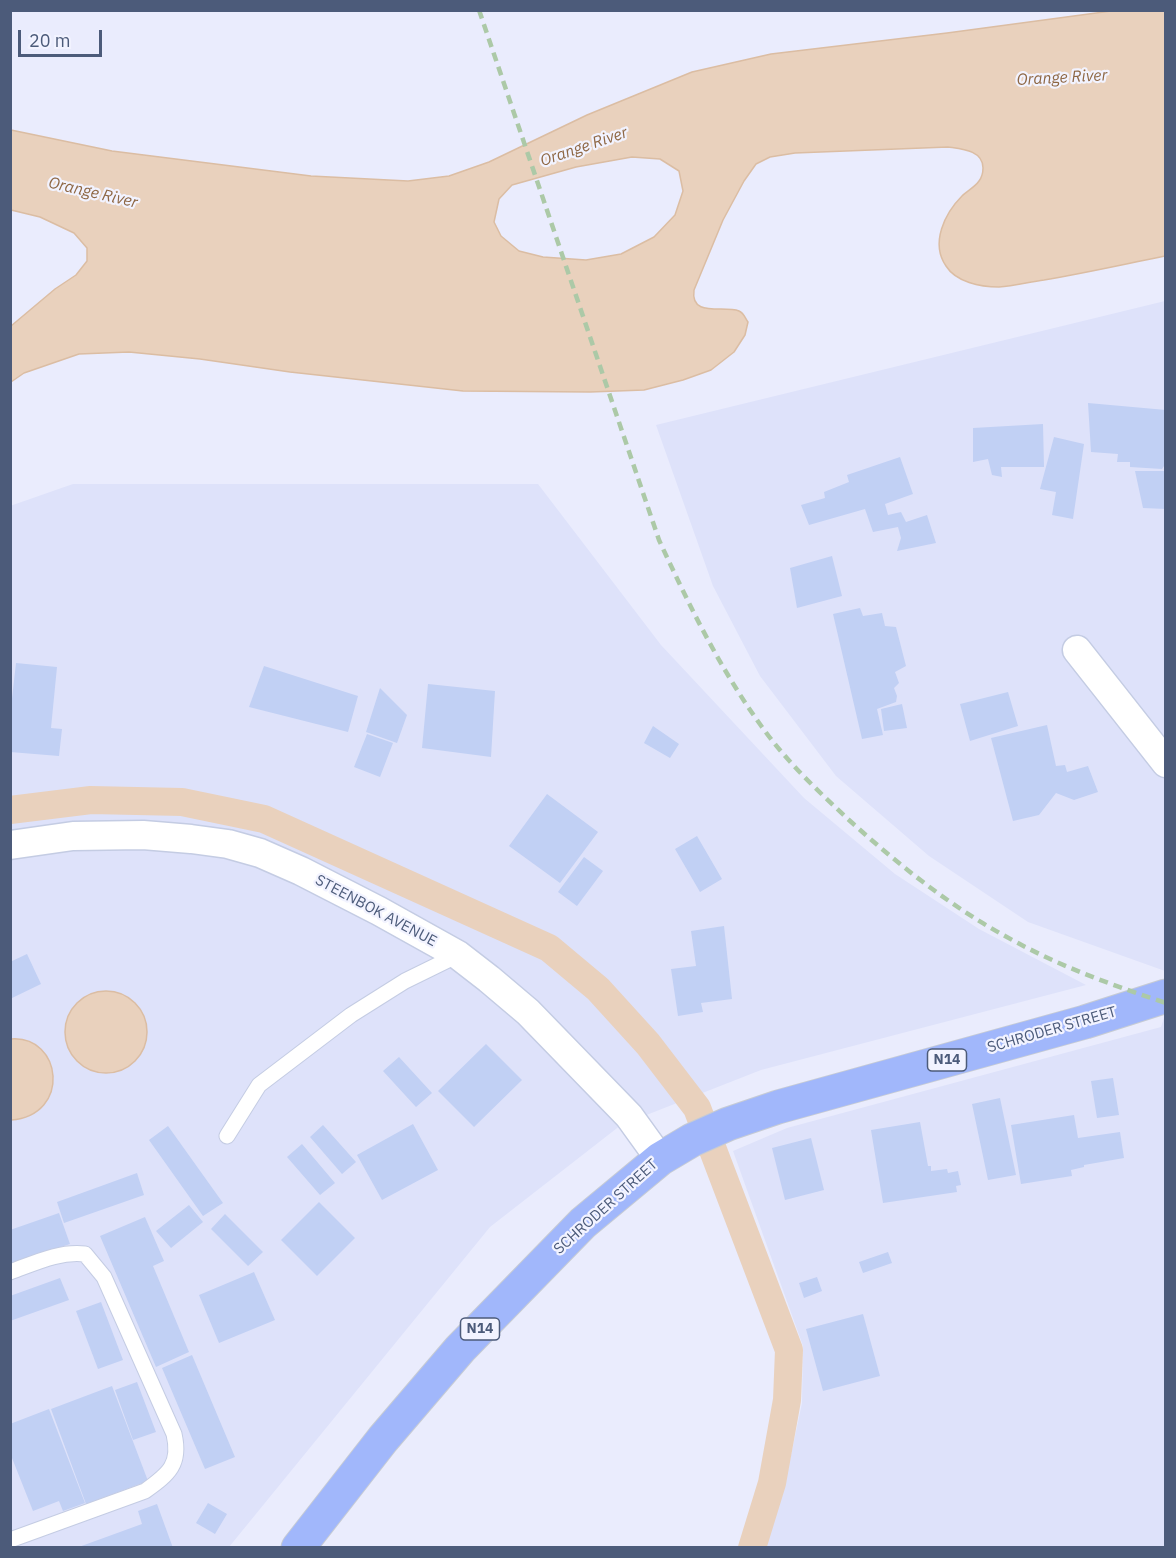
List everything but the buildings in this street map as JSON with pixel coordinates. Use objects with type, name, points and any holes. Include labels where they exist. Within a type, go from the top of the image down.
[{"type":"highway","name":"SCHRODER STREET","points":[[298,1548],[383,1439],[460,1349],[583,1223],[660,1159],[692,1140],[728,1124],[778,1107],[1074,1025],[1166,996]]},
{"type":"street","points":[[1077,650],[1166,763]]},
{"type":"street","name":"STEENBOK AVENUE","points":[[10,845],[73,836],[112,835],[191,839],[228,844],[260,853],[301,871],[458,955],[528,1012],[629,1116],[660,1159]]},
{"type":"lane","points":[[227,1136],[259,1085],[351,1015],[405,981],[458,955]]},
{"type":"lane","points":[[10,1272],[54,1256],[67,1254],[85,1254],[93,1262],[104,1277],[174,1434],[177,1448],[175,1461],[169,1471],[144,1491],[12,1536]]},
{"type":"shaded area","points":[[1165,301],[1165,971],[1028,922],[929,856],[836,776],[760,676],[713,586],[656,425]]},
{"type":"shaded area","points":[[73,484],[538,484],[661,645],[804,798],[895,874],[979,929],[1086,985],[761,1070],[621,1125],[490,1227],[229,1547],[11,1547],[10,506]]},
{"type":"shaded area","points":[[1165,1015],[1165,1547],[765,1547],[783,1493],[802,1403],[803,1346],[733,1151],[787,1128],[1161,1027]]},
{"type":"water","name":"Orange River","points":[[1111,11],[1165,11],[1165,256],[1010,286],[977,285],[962,280],[950,271],[941,257],[939,248],[942,229],[950,211],[982,176],[982,162],[975,154],[948,147],[795,153],[770,157],[756,164],[723,220],[694,290],[694,299],[703,307],[742,313],[748,322],[745,335],[734,352],[711,370],[683,380],[644,390],[463,391],[129,352],[79,354],[24,373],[11,382],[11,326],[55,289],[76,275],[87,261],[87,248],[74,233],[40,217],[11,210],[11,130],[112,151],[311,176],[408,181],[449,176],[489,162],[587,115],[692,72],[771,54]],"holes":[[[632,157],[660,159],[679,171],[683,191],[675,215],[654,237],[621,254],[586,260],[543,257],[519,251],[501,236],[494,222],[499,199],[512,185],[576,167]]]},
{"type":"water","points":[[106,991],[122,995],[135,1003],[143,1016],[147,1032],[143,1048],[135,1061],[122,1069],[106,1073],[90,1069],[77,1061],[69,1048],[65,1032],[69,1016],[77,1003],[90,995]]},
{"type":"water","points":[[11,1039],[28,1041],[41,1049],[49,1062],[53,1076],[51,1091],[44,1105],[31,1115],[11,1120]]},
{"type":"waterway","points":[[10,810],[91,800],[182,802],[264,819],[549,948],[598,989],[648,1044],[697,1108],[789,1350],[787,1400],[772,1483],[752,1548]]},
{"type":"railway","points":[[479,10],[659,540],[706,636],[732,682],[762,727],[803,776],[849,820],[889,855],[951,902],[995,930],[1053,961],[1166,1003]]}]
